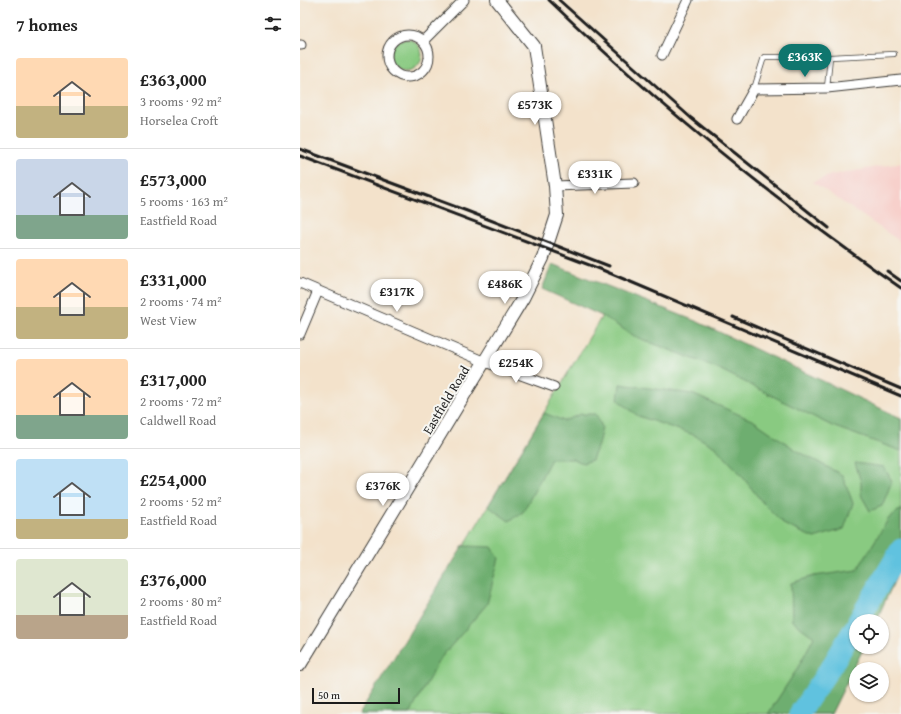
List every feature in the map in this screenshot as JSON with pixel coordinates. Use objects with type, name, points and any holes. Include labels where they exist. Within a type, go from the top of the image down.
[{"type":"street","points":[[423,41],[464,0]]},
{"type":"street","name":"Eastfield Road","points":[[300,665],[523,298],[543,258],[556,216],[555,186],[534,46],[497,0]]},
{"type":"street","points":[[662,55],[688,0]]},
{"type":"street","points":[[402,36],[413,36],[423,41],[428,51],[428,62],[423,72],[413,77],[402,77],[393,72],[387,62],[387,51],[392,41],[402,36]]},
{"type":"street","points":[[737,119],[754,89],[827,88],[901,80]]},
{"type":"street","points":[[555,186],[634,183]]},
{"type":"street","points":[[300,283],[485,362],[554,387]]},
{"type":"street","points":[[300,334],[318,291]]},
{"type":"lane","points":[[754,89],[764,57],[830,57],[894,54]]},
{"type":"lane","points":[[827,88],[830,57]]},
{"type":"shaded area","points":[[901,163],[901,242],[813,182],[831,175]]},
{"type":"green space","points":[[406,39],[412,40],[419,46],[422,55],[421,61],[415,68],[406,71],[400,70],[393,64],[390,55],[391,49],[397,42]]},
{"type":"green space","points":[[552,264],[698,322],[901,418],[901,451],[832,426],[717,368],[636,337],[602,316],[542,289]]},
{"type":"green space","points":[[602,316],[901,418],[901,566],[879,614],[849,614],[849,654],[861,654],[857,662],[849,662],[849,677],[831,714],[359,714],[404,646]]},
{"type":"green space","points":[[620,384],[692,394],[754,421],[796,450],[842,475],[853,503],[844,529],[814,538],[785,525],[762,502],[738,471],[715,447],[694,435],[638,416],[618,400]]},
{"type":"green space","points":[[544,413],[564,421],[581,414],[596,414],[602,427],[598,445],[592,460],[583,463],[573,459],[551,459],[523,512],[509,521],[488,506]]},
{"type":"green space","points":[[855,463],[884,467],[892,481],[882,506],[870,511],[861,495],[861,482]]},
{"type":"green space","points":[[901,509],[901,566],[879,614],[849,614],[849,654],[861,654],[857,662],[849,662],[849,677],[831,714],[768,714],[797,669],[814,637],[792,621],[791,583],[814,576],[857,570],[889,518]]},
{"type":"green space","points":[[463,546],[492,547],[499,558],[487,604],[439,660],[410,714],[359,714]]},
{"type":"waterway","points":[[862,614],[901,549]]},
{"type":"waterway","points":[[799,714],[849,637]]},
{"type":"railway","points":[[549,0],[590,39],[719,151],[809,221],[901,288]]},
{"type":"railway","points":[[559,0],[691,118],[829,228]]},
{"type":"railway","points":[[300,149],[609,266]]},
{"type":"railway","points":[[300,156],[600,269],[901,396]]},
{"type":"railway","points":[[887,271],[901,281]]},
{"type":"railway","points":[[733,317],[901,389]]}]
